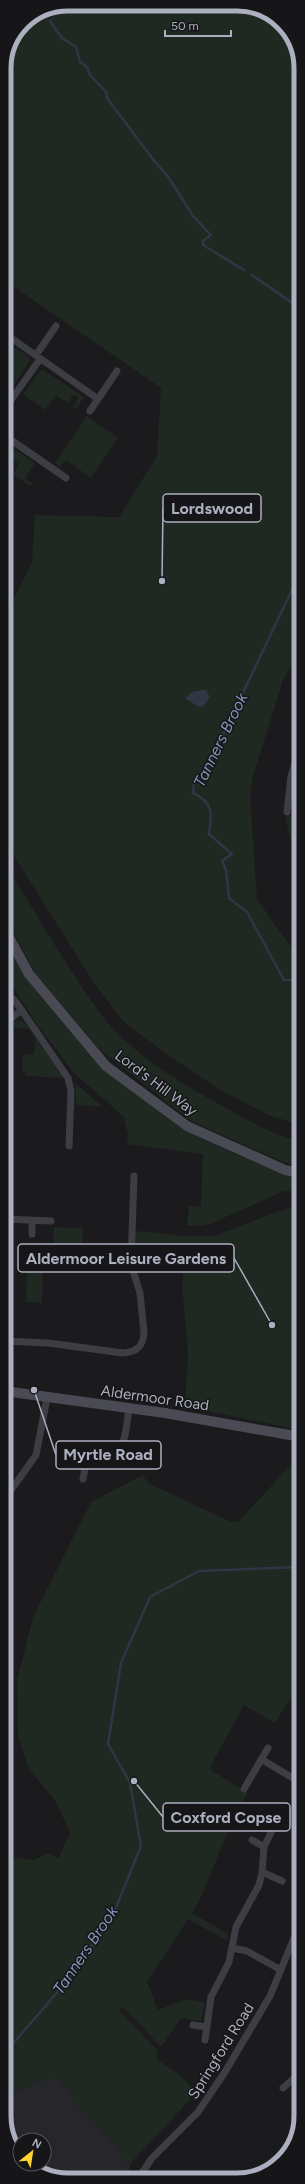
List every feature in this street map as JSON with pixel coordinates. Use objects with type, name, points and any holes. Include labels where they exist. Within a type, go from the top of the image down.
[{"type":"street","points":[[11,399],[56,326]]},
{"type":"street","points":[[11,338],[98,399]]},
{"type":"street","points":[[90,411],[117,371]]},
{"type":"street","points":[[11,440],[66,478]]},
{"type":"street","points":[[287,812],[294,764]]},
{"type":"street","points":[[289,792],[294,793]]},
{"type":"street","name":"Lord's Hill Way","points":[[11,941],[29,974],[106,1066],[187,1126],[285,1170],[294,1172]]},
{"type":"street","points":[[11,997],[22,1010],[60,1064],[70,1084],[69,1146]]},
{"type":"street","points":[[11,1019],[22,1010]]},
{"type":"street","points":[[11,1342],[48,1343],[123,1354],[131,1353],[139,1347],[144,1339],[144,1334],[140,1293],[132,1264],[134,1176]]},
{"type":"street","points":[[11,1219],[51,1221]]},
{"type":"street","points":[[32,1220],[32,1234]]},
{"type":"street","name":"Aldermoor Road","points":[[11,1392],[129,1408],[294,1436]]},
{"type":"street","points":[[11,1491],[36,1455],[47,1398]]},
{"type":"street","points":[[86,1459],[102,1460],[118,1452],[123,1446],[129,1408]]},
{"type":"street","points":[[83,1479],[89,1448]]},
{"type":"street","points":[[244,1789],[268,1748]]},
{"type":"street","points":[[261,1759],[294,1779]]},
{"type":"street","points":[[205,2040],[211,1997],[226,1968],[236,1927],[257,1890],[262,1872],[264,1847],[279,1816]]},
{"type":"street","points":[[252,1840],[264,1847]]},
{"type":"street","points":[[262,1872],[282,1881]]},
{"type":"street","name":"Springford Road","points":[[142,2173],[152,2158],[189,2122],[205,2103],[263,2008],[294,1938]]},
{"type":"street","points":[[232,1948],[247,1952],[281,1970]]},
{"type":"street","points":[[193,2025],[207,2027]]},
{"type":"street","points":[[283,2088],[294,2078]]},
{"type":"shaded area","points":[[68,11],[245,11],[262,17],[275,25],[290,46],[293,57],[294,662],[283,680],[253,776],[250,796],[257,899],[294,951],[294,1123],[268,1115],[219,1089],[165,1053],[124,1022],[94,983],[11,851],[11,628],[14,599],[32,562],[35,515],[119,517],[157,456],[161,388],[11,285],[12,57],[15,46],[21,36],[36,21],[46,15]]},
{"type":"shaded area","points":[[11,345],[29,357],[30,360],[12,388]]},
{"type":"shaded area","points":[[42,369],[84,397],[76,409],[73,407],[79,398],[74,394],[68,403],[56,395],[45,410],[23,394]]},
{"type":"shaded area","points":[[87,416],[118,438],[91,478],[66,460],[60,467],[55,463]]},
{"type":"shaded area","points":[[11,447],[35,463],[25,478],[33,483],[30,486],[13,474],[19,464],[11,459]]},
{"type":"shaded area","points":[[294,804],[294,842],[291,843],[285,816],[293,816]]},
{"type":"shaded area","points":[[11,873],[90,1000],[119,1035],[142,1055],[194,1090],[260,1126],[294,1140],[294,1164],[283,1162],[191,1121],[100,1050],[35,973],[11,927]]},
{"type":"shaded area","points":[[11,946],[103,1068],[179,1127],[237,1155],[294,1177],[294,1191],[284,1191],[210,1224],[200,1226],[187,1225],[189,1206],[201,1207],[203,1154],[127,1144],[128,1134],[124,1117],[74,1073],[39,1027],[11,984]]},
{"type":"shaded area","points":[[21,1020],[25,1023],[64,1078],[27,1076],[22,1069],[23,1054],[33,1055],[36,1041],[28,1029],[13,1028],[11,1053],[11,1024],[15,1021]]},
{"type":"shaded area","points":[[75,1083],[103,1107],[76,1105]]},
{"type":"shaded area","points":[[294,1206],[294,1429],[202,1410],[182,1409],[185,1406],[188,1353],[182,1284],[184,1266],[136,1263],[135,1231],[186,1236],[214,1236]]},
{"type":"shaded area","points":[[54,1227],[83,1228],[82,1257],[53,1256]]},
{"type":"shaded area","points":[[28,1259],[43,1260],[42,1303],[26,1302]]},
{"type":"shaded area","points":[[294,1461],[294,1692],[275,1723],[244,1705],[209,1769],[248,1793],[234,1817],[199,1902],[192,1913],[228,1934],[227,1941],[188,1919],[147,1982],[158,2010],[186,1999],[205,2003],[201,2021],[181,2018],[161,2047],[123,2007],[119,2010],[158,2051],[156,2057],[158,2060],[179,2074],[195,2091],[189,2101],[130,2164],[54,2076],[11,2093],[11,1857],[34,1860],[50,1853],[58,1859],[70,1833],[56,1802],[29,1769],[18,1737],[17,1680],[33,1617],[91,1502],[143,1475],[148,1483],[231,1522],[238,1522]]},
{"type":"shaded area","points":[[54,2076],[130,2164],[129,2173],[68,2173],[52,2171],[52,2132],[13,2132],[11,2120],[11,2093]]},
{"type":"water","points":[[206,690],[210,697],[203,707],[197,706],[185,698],[192,692]]},
{"type":"waterway","points":[[50,21],[62,38],[76,47],[80,62],[87,67],[90,75],[106,92],[107,98],[155,162],[167,175],[193,216],[211,235],[203,241],[203,245],[244,270]]},
{"type":"waterway","points":[[252,275],[294,304]]},
{"type":"waterway","name":"Tanners Brook","points":[[294,586],[207,768],[194,783],[193,793],[205,801],[210,810],[211,821],[209,834],[232,854],[222,861],[226,870],[229,898],[247,912],[284,980],[294,981]]},
{"type":"waterway","name":"Tanners Brook","points":[[11,2046],[67,1981],[113,1915],[141,1846],[130,1783],[108,1744],[121,1663],[150,1597],[199,1571],[294,1567]]},
{"type":"place","name":"Lordswood","points":[[162,581]]},
{"type":"place","name":"Aldermoor Leisure Gardens","points":[[272,1325]]},
{"type":"place","name":"Myrtle Road","points":[[34,1390]]},
{"type":"place","name":"Coxford Copse","points":[[134,1781]]}]
